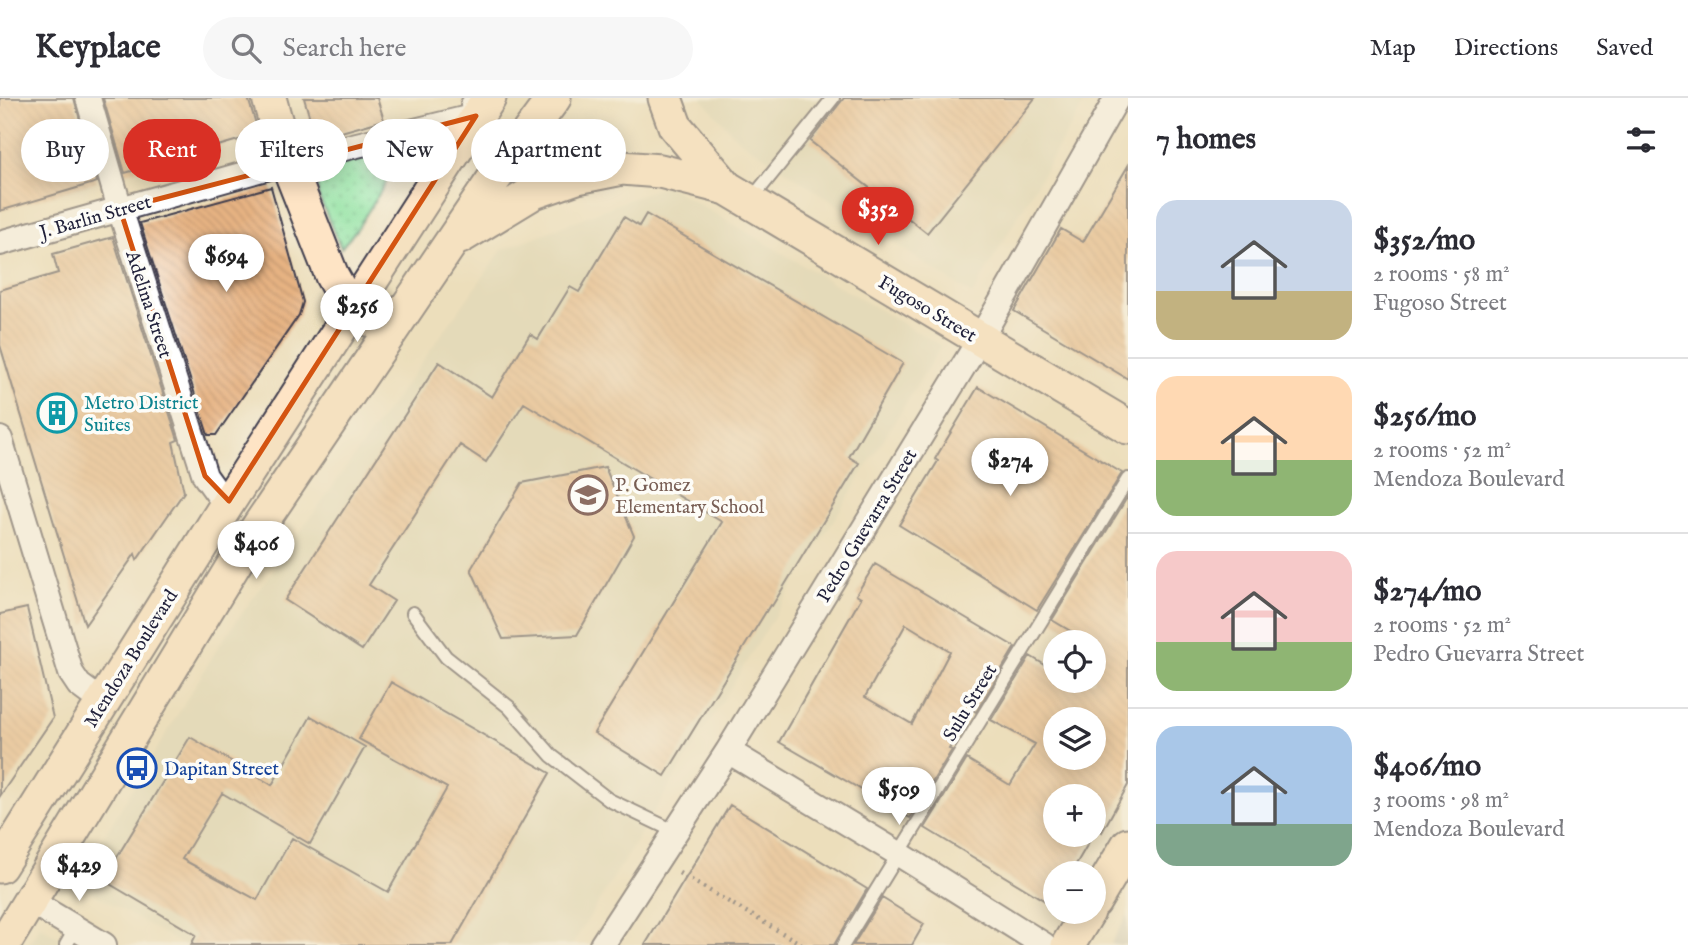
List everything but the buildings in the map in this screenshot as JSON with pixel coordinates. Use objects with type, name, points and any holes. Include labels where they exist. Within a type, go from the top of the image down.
[{"type":"main road","points":[[269,98],[275,119]]},
{"type":"main road","name":"Mendoza Boulevard","points":[[3,945],[244,548],[494,179],[554,98]]},
{"type":"main road","points":[[665,98],[675,126],[738,195]]},
{"type":"main road","name":"Mendoza Boulevard","points":[[0,866],[478,104]]},
{"type":"main road","points":[[452,242],[534,192],[588,175],[622,168],[660,171],[738,195]]},
{"type":"main road","points":[[295,182],[332,276],[351,310],[390,332]]},
{"type":"main road","name":"Fugoso Street","points":[[738,195],[1128,427]]},
{"type":"main road","points":[[1106,882],[1128,845]]},
{"type":"main road","points":[[1068,945],[1081,924]]},
{"type":"street","name":"Adelina Street","points":[[88,98],[120,209],[205,476],[218,494],[229,501]]},
{"type":"street","name":"Pedro Guevarra Street","points":[[602,945],[728,751],[980,339],[1117,98]]},
{"type":"street","name":"J. Barlin Street","points":[[348,143],[478,104]]},
{"type":"street","name":"J. Barlin Street","points":[[0,243],[235,177]]},
{"type":"street","points":[[0,439],[71,673],[79,685],[102,702]]},
{"type":"street","points":[[728,751],[1044,945]]},
{"type":"street","points":[[30,901],[71,937],[104,945]]},
{"type":"lane","points":[[738,195],[833,98]]},
{"type":"lane","name":"Sulu Street","points":[[843,945],[1128,478]]},
{"type":"lane","points":[[413,613],[446,657],[509,708],[552,756],[609,800],[676,832]]},
{"type":"path","points":[[657,860],[803,945]]},
{"type":"highlighted area","points":[[476,116],[229,501],[205,476],[120,209]]},
{"type":"shaded area","points":[[701,98],[1087,98],[972,295],[737,138]]},
{"type":"shaded area","name":"P. Gomez Elementary School","points":[[666,185],[941,346],[572,945],[183,945],[76,883],[220,644],[502,250]]},
{"type":"shaded area","points":[[1128,915],[1128,945],[1114,945],[1111,943]]},
{"type":"shaded area","points":[[40,926],[72,945],[28,945]]},
{"type":"green space","points":[[362,152],[362,182],[386,182],[357,229],[341,248],[318,195],[318,182],[348,182],[348,156]]},
{"type":"place","name":"Metro District Suites","points":[[57,413]]},
{"type":"place","name":"P. Gomez Elementary School","points":[[588,495]]},
{"type":"place","name":"Dapitan Street","points":[[137,768]]}]
